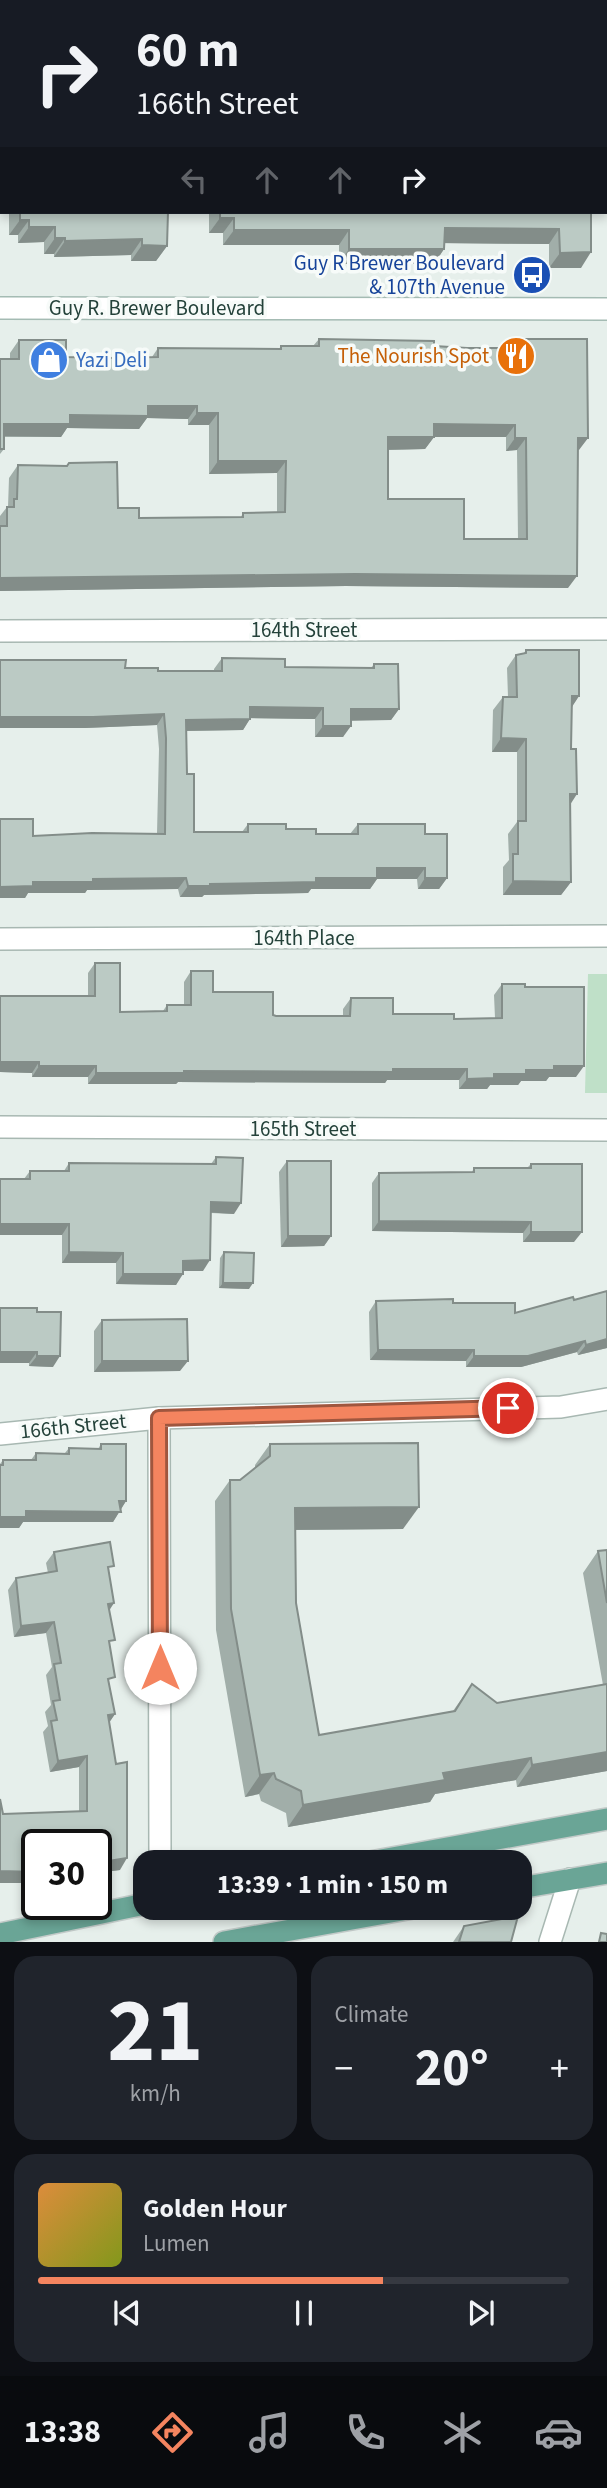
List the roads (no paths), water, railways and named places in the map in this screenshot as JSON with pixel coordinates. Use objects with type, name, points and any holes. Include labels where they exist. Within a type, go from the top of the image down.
[{"type":"main road","points":[[436,1850],[607,1819]]},
{"type":"main road","points":[[532,1886],[607,1872]]},
{"type":"main road","points":[[0,1934],[133,1906]]},
{"type":"main road","points":[[224,1942],[346,1920]]},
{"type":"street","name":"Guy R. Brewer Boulevard","points":[[0,308],[607,309]]},
{"type":"street","name":"164th Street","points":[[0,631],[607,629]]},
{"type":"street","name":"164th Place","points":[[0,939],[607,936]]},
{"type":"street","name":"165th Street","points":[[0,1127],[607,1130]]},
{"type":"street","name":"166th Street","points":[[0,1434],[159,1418],[561,1407],[607,1399]]},
{"type":"street","points":[[159,1418],[160,1850]]},
{"type":"street","points":[[551,1942],[570,1879]]},
{"type":"place","name":"Guy R Brewer Boulevard & 107th Avenue","points":[[532,275]]},
{"type":"place","name":"The Nourish Spot","points":[[516,356]]},
{"type":"place","name":"Yazi Deli","points":[[49,360]]}]
